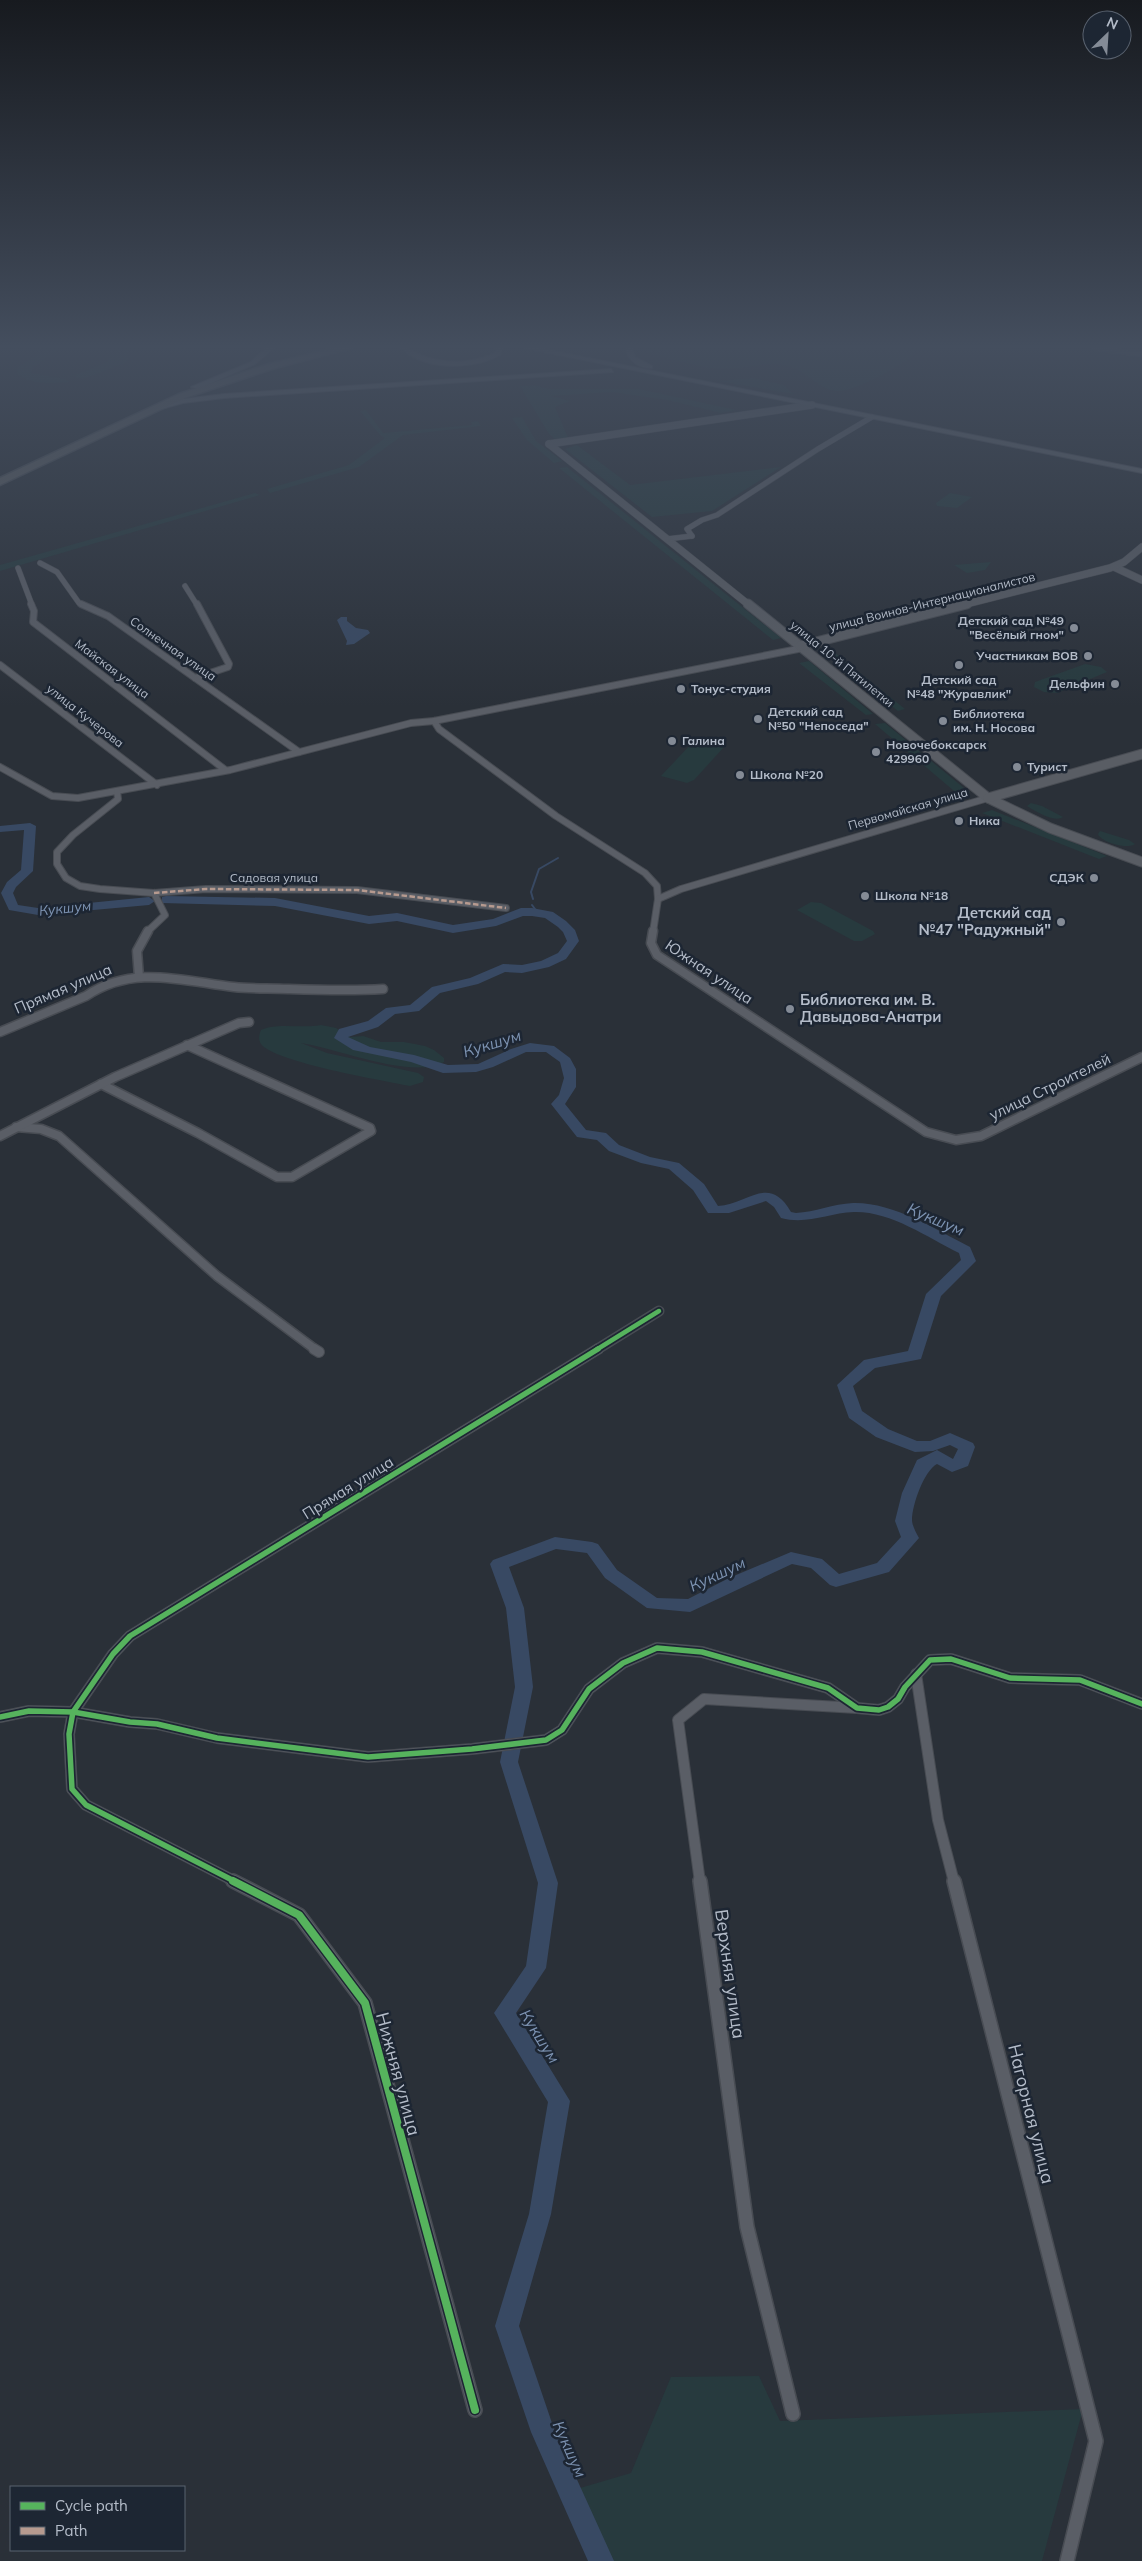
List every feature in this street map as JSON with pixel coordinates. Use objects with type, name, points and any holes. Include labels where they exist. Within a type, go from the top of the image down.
[{"type":"highway","points":[[0,476],[18,468]]},
{"type":"highway","points":[[0,482],[30,468]]},
{"type":"street","name":"улица 10-й Пятилетки","points":[[578,468],[988,798],[1050,828],[1142,862]]},
{"type":"street","points":[[667,540],[692,536],[687,530],[702,520],[717,515],[790,468]]},
{"type":"street","name":"улица Воинов-Интернационалистов","points":[[1117,568],[1142,547]]},
{"type":"street","name":"улица Воинов-Интернационалистов","points":[[224,770],[411,723],[434,721],[801,647],[1117,568],[1142,552]]},
{"type":"street","name":"Солнечная улица","points":[[40,563],[57,572],[79,603],[108,616],[299,752]]},
{"type":"street","name":"Майская улица","points":[[18,568],[34,611],[31,620],[33,622],[224,770]]},
{"type":"street","points":[[1117,568],[1142,578]]},
{"type":"street","points":[[185,586],[208,622],[229,664],[222,671],[195,678]]},
{"type":"street","name":"улица Кучерова","points":[[0,665],[157,785]]},
{"type":"street","points":[[434,721],[439,729],[543,806],[632,864],[657,886],[681,889]]},
{"type":"street","name":"Первомайская улица","points":[[658,899],[681,889],[1142,754]]},
{"type":"street","points":[[0,767],[59,798],[157,785],[224,770]]},
{"type":"street","name":"Садовая улица","points":[[117,791],[118,799],[64,842],[57,852],[60,870],[66,878],[80,886],[154,893],[206,889],[356,890],[506,908]]},
{"type":"street","name":"Южная улица","points":[[657,886],[658,899],[651,944],[653,951],[666,963],[918,1128],[943,1138],[968,1139]]},
{"type":"street","points":[[154,893],[165,915],[143,937],[137,951],[139,977],[177,977],[235,986],[356,990],[383,989]]},
{"type":"street","name":"Прямая улица","points":[[0,1032],[86,996],[95,990],[139,977]]},
{"type":"street","points":[[0,1136],[101,1084],[187,1045],[239,1024],[249,1022]]},
{"type":"street","points":[[101,1084],[198,1133],[277,1177],[292,1177],[371,1131],[187,1045]]},
{"type":"street","name":"улица Строителей","points":[[968,1139],[981,1136],[1142,1057]]},
{"type":"street","points":[[16,1127],[41,1129],[59,1136],[152,1221],[277,1324],[319,1352]]},
{"type":"street","name":"Прямая улица","points":[[73,1712],[113,1654],[130,1636],[659,1311]]},
{"type":"street","points":[[0,1717],[36,1711],[73,1712],[130,1722],[158,1724],[217,1738],[368,1756],[472,1749],[546,1740],[562,1730],[589,1689],[623,1663],[657,1648],[702,1652],[828,1688],[857,1708],[880,1710],[888,1707],[898,1699],[916,1674],[930,1660],[951,1659],[1010,1678],[1080,1680],[1142,1704]]},
{"type":"street","name":"Нагорная улица","points":[[916,1674],[938,1820],[1096,2441],[1067,2561]]},
{"type":"street","name":"Верхняя улица","points":[[793,2414],[747,2228],[678,1720],[704,1699],[857,1708]]},
{"type":"street","name":"Нижняя улица","points":[[73,1712],[68,1734],[72,1789],[86,1805],[300,1915],[365,2003],[475,2410]]},
{"type":"green space","points":[[340,468],[357,468],[270,493],[267,489]]},
{"type":"green space","points":[[559,468],[568,468],[781,638],[773,640]]},
{"type":"green space","points":[[589,468],[607,468],[630,485],[780,468],[712,511],[652,517]]},
{"type":"green space","points":[[255,493],[260,495],[0,571],[0,565]]},
{"type":"green space","points":[[950,493],[972,497],[957,508],[937,506],[936,503]]},
{"type":"green space","points":[[991,562],[985,570],[967,573],[954,565]]},
{"type":"green space","points":[[835,653],[905,709],[898,711],[827,655]]},
{"type":"green space","points":[[809,661],[873,714],[866,715],[799,663]]},
{"type":"green space","points":[[1085,664],[1101,667],[1107,672],[1057,693],[1044,692],[1034,687],[1035,682]]},
{"type":"green space","points":[[885,723],[970,793],[960,796],[875,724]]},
{"type":"green space","points":[[701,740],[724,747],[694,780],[687,783],[661,776],[693,742]]},
{"type":"green space","points":[[1031,803],[1042,806],[1063,817],[1055,819],[1045,816],[1027,806]]},
{"type":"green space","points":[[992,810],[1107,856],[1099,859],[982,813]]},
{"type":"green space","points":[[1100,831],[1129,840],[1135,844],[1121,846],[1109,842],[1100,837],[1098,834]]},
{"type":"green space","points":[[811,902],[821,903],[873,931],[875,934],[862,941],[854,941],[797,910]]},
{"type":"green space","points":[[321,1025],[336,1028],[351,1037],[363,1036],[381,1042],[404,1042],[425,1046],[444,1058],[444,1062],[430,1067],[394,1065],[301,1043],[327,1053],[418,1073],[424,1077],[423,1082],[410,1086],[307,1064],[270,1051],[259,1040],[261,1030],[275,1026]]},
{"type":"green space","points":[[759,2376],[780,2421],[1083,2409],[1042,2561],[601,2561],[570,2491],[631,2473],[671,2377]]},
{"type":"water","points":[[341,617],[347,617],[347,621],[356,628],[368,630],[370,633],[354,644],[346,645],[347,641],[337,620]]},
{"type":"waterway","name":"Кукшум","points":[[0,829],[30,826],[27,871],[11,885],[7,893],[13,907],[21,910],[46,911],[87,905],[149,901]]},
{"type":"waterway","points":[[533,899],[531,892],[539,869],[558,858]]},
{"type":"waterway","name":"Кукшум","points":[[166,900],[275,902],[369,920],[397,917],[453,929],[496,922],[521,912],[549,915],[569,930],[573,941],[570,948],[562,956],[545,964],[522,969],[503,968],[474,981],[436,990],[414,1008],[391,1011],[373,1024],[344,1032],[341,1038],[357,1047],[414,1059],[443,1069],[467,1069],[489,1065],[530,1047],[550,1049],[559,1054],[565,1061],[571,1078],[565,1096],[558,1104],[582,1134],[601,1136],[614,1148],[646,1160],[674,1166],[699,1187],[713,1210],[729,1209],[760,1197],[774,1199],[786,1215],[796,1217],[815,1216],[852,1208],[874,1210],[914,1225],[965,1250],[969,1261],[934,1294],[915,1355],[870,1364],[845,1385],[855,1414],[882,1433],[915,1447],[933,1446],[950,1438],[967,1447],[962,1462],[952,1466],[937,1456],[923,1464],[910,1493],[903,1521],[910,1538],[883,1568],[836,1581],[816,1563],[791,1558],[735,1582],[690,1606],[653,1604],[611,1574],[592,1548],[555,1543],[499,1564],[515,1608],[524,1687],[509,1762],[548,1883],[536,1968],[504,2013],[559,2101],[540,2214],[507,2326],[543,2432],[601,2561]]},
{"type":"waterway","points":[[532,905],[535,909],[532,912]]},
{"type":"marked path","points":[[154,893],[206,889],[357,890],[506,908]]},
{"type":"cycle path","points":[[475,2410],[365,2003],[299,1915],[86,1805],[72,1789],[69,1734],[73,1712],[113,1654],[130,1636],[659,1311]]},
{"type":"cycle path","points":[[0,1717],[29,1711],[73,1712],[130,1722],[157,1724],[217,1738],[368,1757],[472,1749],[546,1740],[562,1730],[589,1689],[623,1663],[657,1648],[702,1652],[828,1688],[857,1708],[879,1710],[888,1707],[898,1699],[905,1687],[930,1660],[951,1659],[1010,1678],[1080,1680],[1142,1704]]},
{"type":"place","name":"Детский сад №49 \"Весёлый гном\"","points":[[1074,628]]},
{"type":"place","name":"Участникам ВОВ","points":[[1088,656]]},
{"type":"place","name":"Детский сад №48 \"Журавлик\"","points":[[959,665]]},
{"type":"place","name":"Дельфин","points":[[1115,684]]},
{"type":"place","name":"Тонус-студия","points":[[681,689]]},
{"type":"place","name":"Детский сад №50 \"Непоседа\"","points":[[758,719]]},
{"type":"place","name":"Библиотека им. Н. Носова","points":[[943,721]]},
{"type":"place","name":"Галина","points":[[672,741]]},
{"type":"place","name":"Новочебоксарск 429960","points":[[876,752]]},
{"type":"place","name":"Турист","points":[[1017,767]]},
{"type":"place","name":"Школа №20","points":[[740,775]]},
{"type":"place","name":"Ника","points":[[959,821]]},
{"type":"place","name":"СДЭК","points":[[1094,878]]},
{"type":"place","name":"Школа №18","points":[[865,896]]},
{"type":"place","name":"Детский сад №47 \"Радужный\"","points":[[1061,922]]},
{"type":"place","name":"Библиотека им. В. Давыдова-Анатри","points":[[790,1009]]}]
